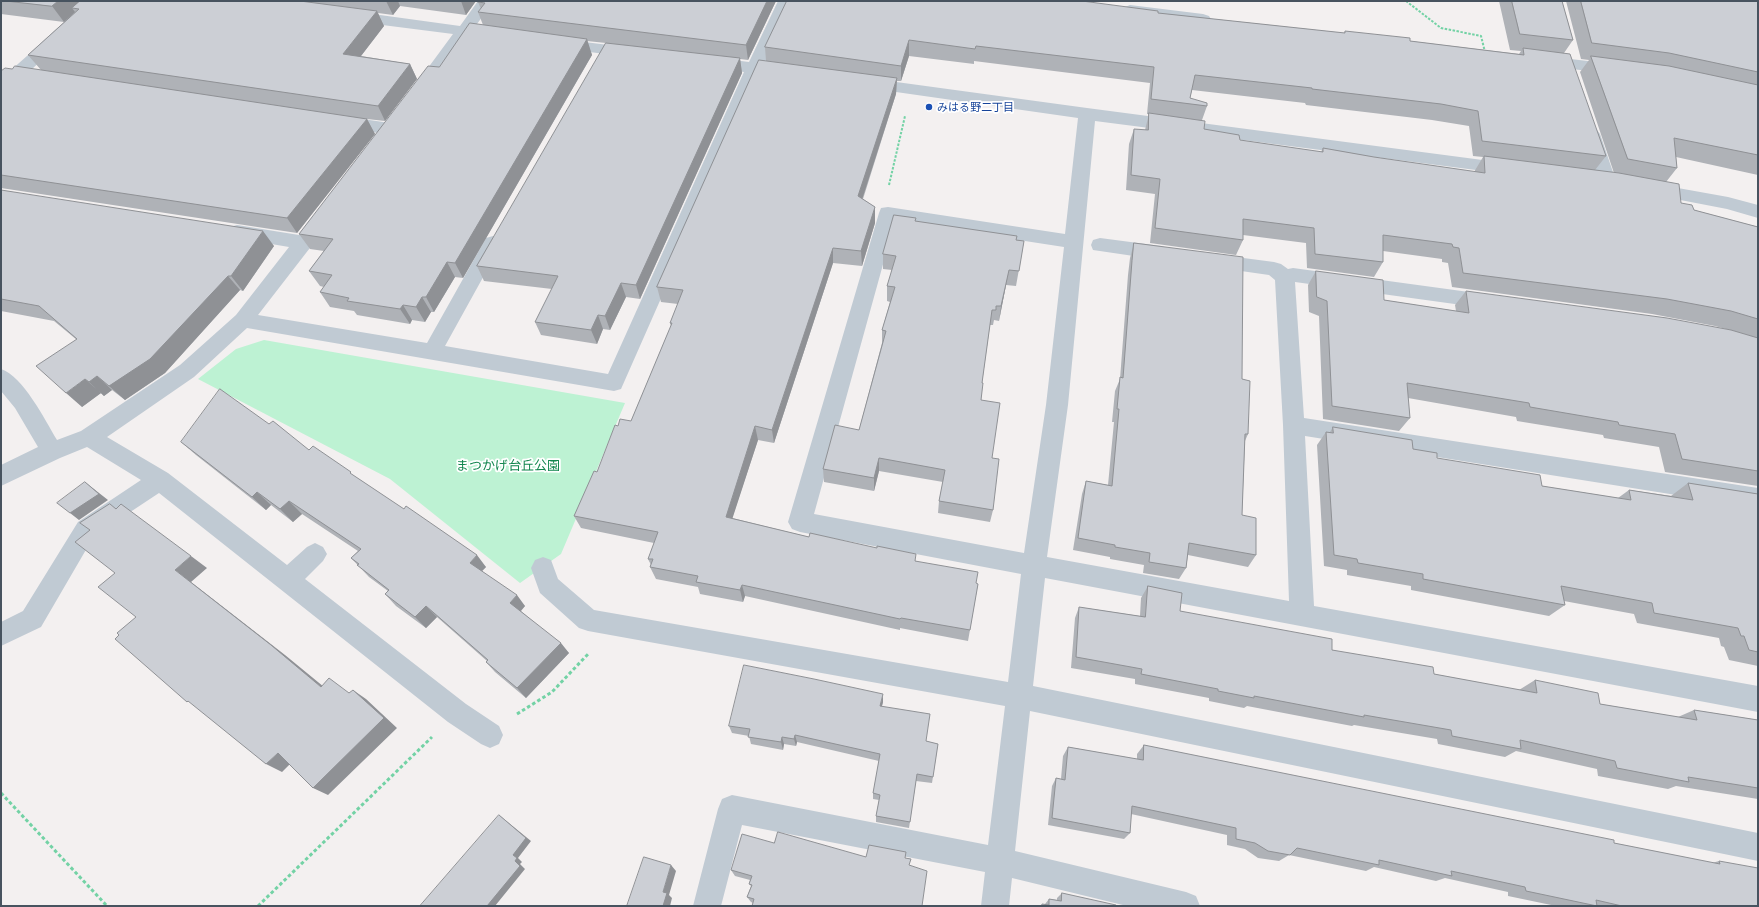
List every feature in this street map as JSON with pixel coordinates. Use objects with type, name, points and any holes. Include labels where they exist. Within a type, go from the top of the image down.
[{"type":"street","points":[[1,88],[9,72],[98,1]]},
{"type":"street","points":[[376,148],[486,1]]},
{"type":"street","points":[[243,320],[614,383],[754,68],[786,1]]},
{"type":"street","points":[[1116,8],[1218,20]]},
{"type":"street","points":[[334,13],[511,37]]},
{"type":"street","points":[[542,41],[600,56],[651,55]]},
{"type":"street","points":[[1486,54],[1628,71]]},
{"type":"street","points":[[699,61],[802,74]]},
{"type":"street","points":[[9,72],[40,77]]},
{"type":"street","points":[[849,81],[1087,114],[1521,170]]},
{"type":"street","points":[[995,906],[1034,566],[1056,405],[1087,114]]},
{"type":"street","points":[[328,120],[400,117]]},
{"type":"street","points":[[1587,120],[1614,182],[1728,203],[1758,212]]},
{"type":"street","points":[[1,476],[52,451],[89,437],[187,371],[243,320],[332,204]]},
{"type":"street","points":[[1074,242],[888,212],[800,522],[1758,699]]},
{"type":"street","points":[[432,352],[502,228]]},
{"type":"street","points":[[218,229],[303,242]]},
{"type":"street","points":[[1100,245],[1274,269],[1285,277]]},
{"type":"street","points":[[1285,277],[1293,274],[1511,304]]},
{"type":"street","points":[[1285,277],[1294,425],[1302,614]]},
{"type":"street","points":[[2,380],[23,402],[52,451]]},
{"type":"street","points":[[1294,425],[1758,498]]},
{"type":"street","points":[[89,437],[160,480],[457,713],[490,735]]},
{"type":"street","points":[[1,634],[32,619],[86,528],[160,480]]},
{"type":"street","points":[[287,580],[315,554]]},
{"type":"street","points":[[543,568],[548,585],[588,620],[1019,696],[1758,847]]},
{"type":"street","points":[[707,906],[732,809],[1000,861],[1186,906]]},
{"type":"path","points":[[1406,1],[1441,28],[1481,36],[1486,54]]},
{"type":"path","points":[[888,212],[884,203],[907,110]]},
{"type":"path","points":[[490,735],[507,721],[552,692],[615,625]]},
{"type":"path","points":[[258,906],[457,713]]},
{"type":"path","points":[[1,793],[107,906]]},
{"type":"green space","name":"まつかげ台丘公園","points":[[264,340],[625,403],[561,554],[520,583],[390,479],[198,379],[236,349]]},
{"type":"building","points":[[6,1],[58,1],[52,6]]},
{"type":"building","points":[[80,1],[300,1],[377,11],[343,54],[410,64],[378,106],[28,55],[79,9],[72,8]]},
{"type":"building","points":[[767,1],[746,45],[478,12],[485,3],[478,2]]},
{"type":"building","points":[[787,1],[1082,1],[1158,11],[1158,13],[1345,33],[1345,31],[1410,38],[1410,41],[1524,55],[1523,48],[1570,54],[1606,156],[1482,141],[1478,111],[1441,104],[1195,75],[1190,98],[1207,103],[1207,106],[1151,99],[1154,67],[976,46],[975,49],[909,40],[901,66],[765,47]]},
{"type":"building","points":[[1512,1],[1562,1],[1573,40],[1520,34]]},
{"type":"building","points":[[1581,1],[1758,1],[1758,72],[1669,53],[1592,43]]},
{"type":"building","points":[[470,23],[587,39],[455,263],[447,262],[426,297],[422,297],[416,307],[403,305],[400,309],[347,301],[349,298],[320,292],[332,275],[309,271],[333,239],[299,234],[428,66],[439,67]]},
{"type":"building","points":[[606,43],[740,58],[636,285],[621,283],[605,316],[598,315],[591,330],[535,322],[558,276],[477,266]]},
{"type":"building","points":[[1591,56],[1669,66],[1758,85],[1758,155],[1674,138],[1677,168],[1628,159]]},
{"type":"building","points":[[759,60],[897,78],[858,196],[875,207],[861,251],[833,248],[772,430],[755,426],[726,517],[809,537],[810,533],[877,548],[877,546],[916,554],[915,561],[978,572],[976,583],[978,584],[970,630],[900,619],[742,585],[740,590],[696,582],[698,576],[650,567],[653,559],[648,559],[658,532],[574,516],[594,471],[597,472],[615,425],[618,426],[620,419],[631,421],[672,323],[670,323],[683,290],[657,287]]},
{"type":"building","points":[[15,66],[367,119],[287,218],[1,175],[1,71],[5,68],[12,69]]},
{"type":"building","points":[[1149,113],[1205,121],[1204,129],[1239,135],[1240,140],[1323,152],[1323,148],[1485,173],[1484,156],[1619,173],[1679,184],[1681,203],[1692,205],[1694,210],[1758,227],[1758,319],[1731,311],[1667,299],[1463,273],[1459,248],[1453,247],[1452,244],[1383,235],[1383,262],[1315,254],[1314,228],[1243,219],[1243,240],[1155,228],[1160,179],[1131,175],[1134,129],[1148,130]]},
{"type":"building","points":[[1,190],[263,231],[231,276],[228,276],[150,359],[109,386],[97,376],[89,382],[85,379],[66,393],[36,366],[77,339],[39,306],[1,299]]},
{"type":"building","points":[[894,215],[916,218],[915,221],[1017,236],[1016,240],[1024,241],[1019,271],[1009,270],[1001,306],[996,306],[996,310],[992,310],[982,383],[981,400],[1000,403],[992,458],[999,459],[993,510],[939,501],[945,470],[879,458],[874,478],[823,469],[835,425],[859,430],[886,331],[882,330],[895,287],[887,286],[896,256],[883,254]]},
{"type":"building","points":[[1134,243],[1243,257],[1242,379],[1250,381],[1248,434],[1245,434],[1242,515],[1256,518],[1256,555],[1189,543],[1186,568],[1149,562],[1150,553],[1115,547],[1115,545],[1078,538],[1086,481],[1112,486],[1119,409],[1117,409],[1120,377],[1123,378]]},
{"type":"building","points":[[1316,271],[1383,280],[1384,300],[1469,313],[1466,291],[1667,318],[1731,330],[1758,338],[1758,471],[1682,459],[1675,434],[1619,425],[1618,422],[1530,407],[1529,403],[1407,383],[1410,418],[1332,406],[1327,301],[1317,297]]},
{"type":"building","points":[[220,389],[269,424],[273,421],[309,450],[313,446],[404,509],[406,506],[477,555],[470,563],[517,595],[510,603],[561,643],[517,688],[486,662],[488,660],[426,606],[415,617],[385,594],[389,590],[357,565],[359,564],[351,558],[361,549],[289,501],[280,509],[257,492],[252,497],[181,442]]},
{"type":"building","points":[[1333,427],[1412,440],[1413,449],[1437,453],[1437,458],[1540,475],[1542,486],[1631,500],[1629,490],[1693,500],[1688,483],[1758,494],[1758,652],[1749,650],[1744,636],[1741,636],[1738,628],[1654,613],[1652,603],[1561,586],[1565,605],[1423,579],[1423,574],[1358,563],[1357,559],[1334,555],[1326,432],[1333,433]]},
{"type":"building","points":[[85,482],[99,494],[70,513],[57,503]]},
{"type":"building","points":[[110,504],[116,509],[121,504],[191,556],[175,570],[271,645],[321,687],[329,678],[349,693],[353,690],[384,718],[313,788],[278,753],[266,764],[188,701],[187,702],[115,639],[119,635],[117,633],[136,617],[98,587],[115,573],[75,542],[90,530],[80,523]]},
{"type":"building","points":[[1148,586],[1182,593],[1180,611],[1332,639],[1332,650],[1433,667],[1434,674],[1537,693],[1535,680],[1598,693],[1600,704],[1697,720],[1694,710],[1758,720],[1758,788],[1688,777],[1689,782],[1617,768],[1615,761],[1520,740],[1521,749],[1452,736],[1451,730],[1364,715],[1364,717],[1254,696],[1254,698],[1218,691],[1218,689],[1141,674],[1142,669],[1076,657],[1079,607],[1145,617]]},
{"type":"building","points":[[744,665],[883,694],[880,706],[930,714],[926,741],[938,744],[933,777],[917,774],[910,822],[876,816],[880,795],[873,793],[880,754],[795,735],[794,739],[782,737],[781,742],[748,737],[750,729],[729,726]]},
{"type":"building","points":[[1144,745],[1614,840],[1614,843],[1720,864],[1719,861],[1758,868],[1758,906],[1622,906],[1596,900],[1597,906],[1526,891],[1525,887],[1451,871],[1452,876],[1379,860],[1379,865],[1297,848],[1290,855],[1268,851],[1255,843],[1236,839],[1236,828],[1132,806],[1130,833],[1052,818],[1056,778],[1065,780],[1068,747],[1143,760]]},
{"type":"building","points":[[499,815],[526,838],[513,855],[517,858],[515,861],[520,866],[487,906],[420,906]]},
{"type":"building","points":[[778,832],[866,857],[869,845],[906,852],[905,858],[911,859],[909,865],[927,871],[922,906],[752,906],[754,899],[747,897],[752,885],[749,884],[752,876],[731,870],[742,834],[774,843]]},
{"type":"building","points":[[644,857],[671,865],[663,892],[667,893],[663,906],[627,906]]},
{"type":"building","points":[[1062,893],[1116,906],[1042,906],[1042,904],[1049,905],[1049,899],[1061,901]]},
{"type":"place","name":"みはる野二丁目","points":[[929,107]]}]
